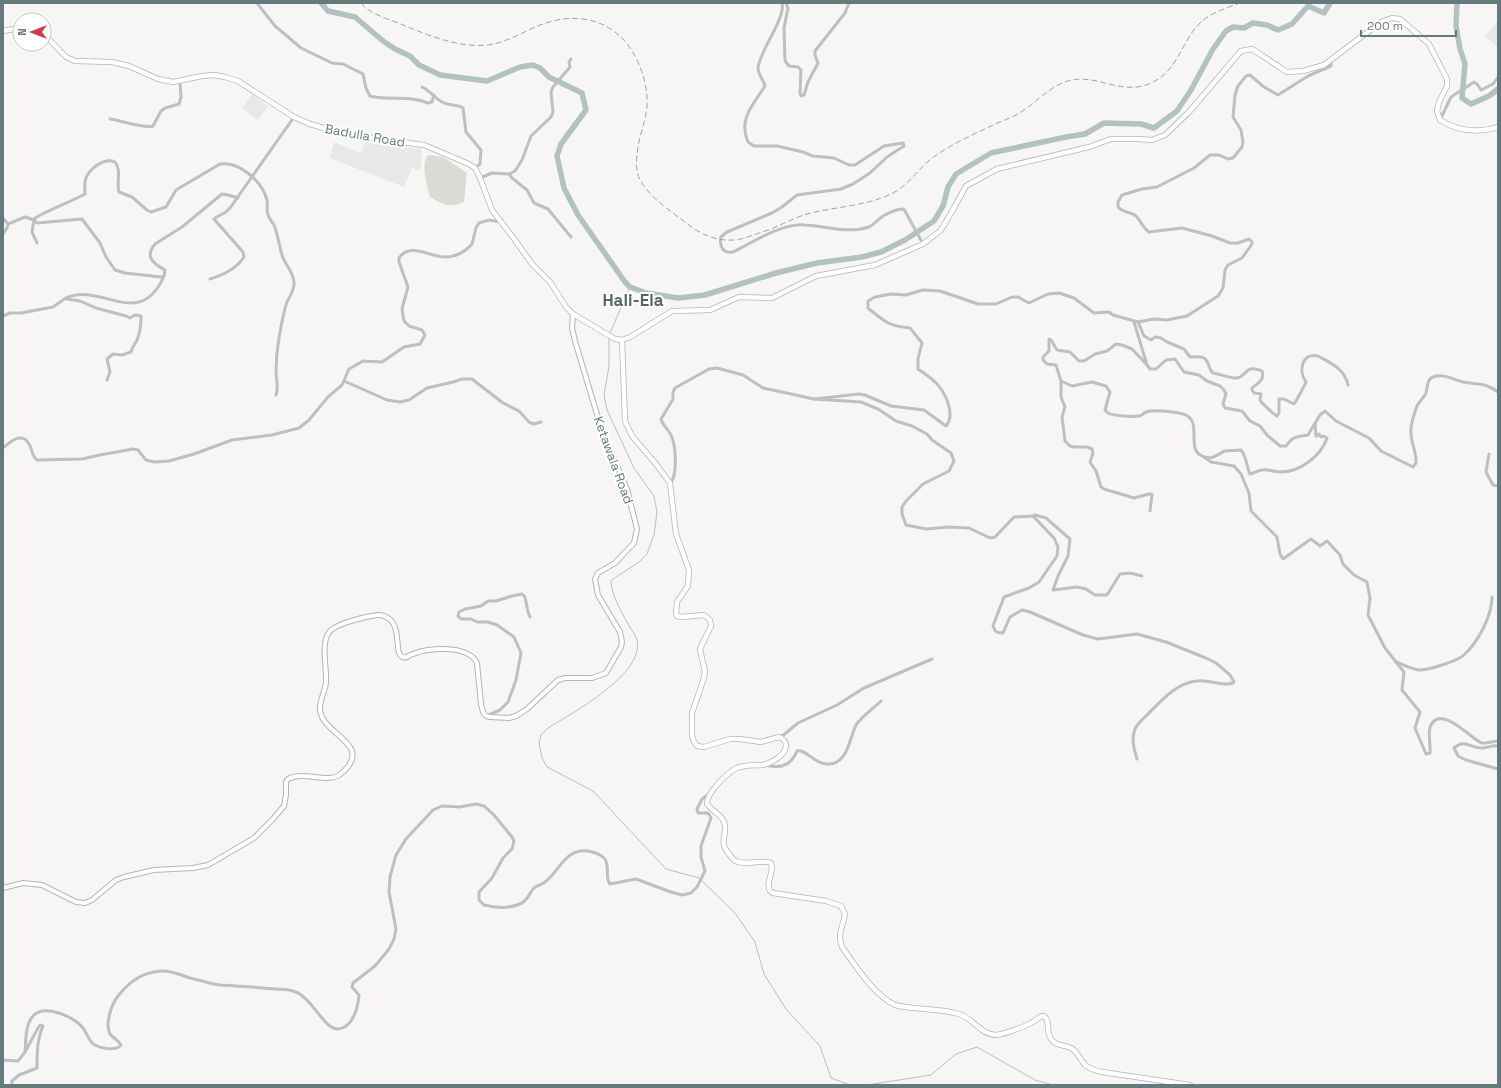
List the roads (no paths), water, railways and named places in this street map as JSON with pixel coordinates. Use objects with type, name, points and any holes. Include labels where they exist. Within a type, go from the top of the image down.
[{"type":"highway","points":[[1190,1085],[1102,1072],[1090,1068],[1072,1049],[1055,1043],[1049,1035],[1047,1018],[1044,1016],[1040,1016],[1030,1024],[993,1035],[959,1014],[897,1005],[885,999],[872,986],[840,943],[839,934],[845,914],[842,907],[826,901],[778,894],[770,891],[768,885],[773,870],[771,863],[767,861],[752,863],[738,862],[730,856],[723,844],[724,823],[707,804],[710,794],[734,770],[746,766],[764,764],[778,757],[783,753],[786,744],[784,739],[781,737],[761,742],[730,739],[704,747],[697,746],[694,742],[692,735],[692,713],[705,672],[700,649],[711,626],[710,620],[704,615],[681,617],[677,616],[676,614],[677,604],[687,589],[690,575],[676,534],[670,484],[656,464],[632,436],[625,421],[622,340],[630,337],[672,311],[710,310],[739,297],[772,298],[816,276],[875,265],[923,244],[941,230],[966,186],[997,169],[1112,139],[1152,140],[1166,135],[1189,112],[1241,50],[1252,49],[1287,72],[1302,71],[1324,65],[1381,22],[1392,18],[1400,19],[1429,44],[1447,79],[1447,86],[1438,107],[1440,120],[1454,127],[1475,131],[1486,131],[1498,127]]},
{"type":"highway","name":"Badulla Road","points":[[52,42],[66,57],[75,61],[112,62],[129,66],[162,80],[180,82],[202,76],[214,75],[225,77],[238,81],[294,117],[310,124],[344,134],[424,145],[456,158],[474,168],[480,178],[492,210],[532,264],[550,282],[566,307],[573,314],[603,332],[615,339],[622,340]]},
{"type":"main road","name":"Ketawala Road","points":[[486,716],[495,718],[509,718],[516,716],[527,709],[558,680],[568,678],[592,678],[606,673],[621,647],[622,642],[620,632],[601,602],[596,588],[595,579],[598,573],[615,563],[634,543],[637,529],[627,489],[602,430],[572,328],[573,314]]},
{"type":"main road","points":[[3,888],[23,883],[42,885],[76,902],[85,903],[92,900],[116,880],[124,877],[154,870],[201,867],[254,838],[273,819],[284,806],[286,782],[288,779],[304,775],[331,778],[343,772],[352,758],[352,752],[347,742],[326,724],[321,717],[320,709],[326,682],[325,642],[327,634],[339,625],[379,614],[386,616],[392,621],[397,630],[399,654],[402,657],[408,657],[419,652],[452,649],[470,654],[476,663],[481,704],[483,712],[486,716]]},
{"type":"street","points":[[257,3],[275,26],[302,48],[332,63],[343,64],[363,74],[368,94],[370,96],[380,99],[398,98],[422,100],[428,103],[432,102],[434,95]]},
{"type":"street","points":[[782,3],[782,12],[758,68],[765,86],[744,121],[744,128],[748,142],[754,146],[777,146],[813,156],[834,158],[849,166],[855,165],[884,146],[903,143],[904,146],[887,157],[870,174],[853,184],[841,189],[797,194],[782,207],[772,213],[727,232],[721,237],[721,246],[723,250],[729,253],[733,252],[768,234],[795,226],[804,225],[845,230],[870,227],[880,218],[899,209],[904,209],[923,244]]},
{"type":"street","points":[[786,3],[788,8],[784,28],[785,61],[789,66],[798,67],[801,70],[800,93],[802,96],[804,95],[808,82],[818,63],[815,50],[845,13],[849,3]]},
{"type":"street","points":[[480,178],[492,173],[509,174],[515,172],[522,160],[531,136],[551,117],[553,112],[551,92],[553,87],[570,67],[569,62],[571,60]]},
{"type":"street","points":[[814,399],[860,394],[891,406],[924,410],[946,426],[948,424],[950,414],[946,397],[936,383],[918,369],[918,360],[922,343],[910,328],[896,327],[885,321],[868,308],[868,302],[875,297],[891,294],[906,295],[923,290],[940,291],[978,304],[996,304],[1012,297],[1018,297],[1029,303],[1048,294],[1059,293],[1074,298],[1094,312],[1109,312],[1134,322],[1154,319],[1167,320],[1187,316],[1211,301],[1218,296],[1223,288],[1225,270],[1228,265],[1242,258],[1252,242],[1249,239],[1238,243],[1230,242],[1182,228],[1149,232],[1132,213],[1122,211],[1118,207],[1118,202],[1122,195],[1142,189],[1158,187],[1194,168],[1210,155],[1219,155],[1228,159],[1233,158],[1242,148],[1243,142],[1241,130],[1233,117],[1235,95],[1238,86],[1246,76],[1250,75],[1264,87],[1278,95],[1308,76],[1325,70],[1331,66],[1331,60]]},
{"type":"street","points":[[1440,120],[1447,103],[1454,94],[1474,82],[1480,90],[1493,84],[1498,76]]},
{"type":"street","points":[[110,119],[122,120],[143,127],[153,126],[165,108],[179,104],[181,97],[180,82]]},
{"type":"street","points":[[422,87],[442,102],[463,108],[466,132],[482,150],[480,164],[474,168]]},
{"type":"street","points":[[210,279],[231,269],[244,257],[244,252],[214,219],[230,208],[238,198],[294,117]]},
{"type":"street","points":[[37,244],[32,232],[35,218],[49,210],[65,205],[85,194],[85,181],[90,171],[107,160],[115,162],[118,166],[118,192],[132,197],[151,212],[166,207],[176,190],[220,164],[225,163],[239,166],[253,177],[267,200],[268,214],[275,229],[282,256],[290,270],[294,282],[287,303],[279,338],[276,372],[279,388],[276,395]]},
{"type":"street","points":[[509,174],[527,190],[534,203],[548,209],[571,237]]},
{"type":"street","points":[[3,316],[10,313],[21,313],[53,307],[66,298],[75,295],[89,295],[119,302],[140,302],[159,288],[164,276],[165,270],[154,264],[152,259],[151,252],[155,244],[182,227],[222,194],[238,198]]},
{"type":"street","points":[[3,234],[8,224],[25,216],[37,223],[82,219],[100,243],[106,257],[115,270],[125,273],[161,277],[164,276]]},
{"type":"street","points":[[3,218],[8,224]]},
{"type":"street","points":[[3,448],[13,439],[22,438],[29,442],[32,453],[37,460],[82,459],[100,454],[133,449],[138,450],[146,460],[154,462],[169,461],[194,454],[232,440],[272,435],[299,428],[310,420],[328,397],[342,385],[350,369],[359,363],[368,361],[376,363],[382,362],[401,348],[420,344],[423,339],[424,332],[409,326],[404,321],[402,314],[408,287],[399,262],[401,255],[410,251],[419,250],[445,257],[460,254],[472,244],[476,228],[479,223],[489,220],[501,222]]},
{"type":"street","points":[[66,298],[80,301],[96,308],[130,318],[135,315],[141,316],[141,324],[137,340],[131,352],[122,355],[113,354],[107,359],[110,372],[107,380]]},
{"type":"street","points":[[1134,322],[1147,365]]},
{"type":"street","points":[[1138,322],[1144,336],[1151,340],[1155,337],[1161,338],[1184,349],[1190,357],[1204,358],[1208,362],[1210,371],[1213,373],[1236,378],[1249,369],[1262,371],[1262,380],[1252,388],[1252,390],[1254,393],[1260,394],[1260,401],[1266,405],[1273,415],[1277,416],[1279,413],[1279,399],[1284,399],[1294,404],[1297,401],[1298,395],[1306,382],[1302,375],[1302,366],[1305,359],[1309,356],[1316,355],[1338,367],[1346,377],[1348,385]]},
{"type":"street","points":[[1150,511],[1152,494],[1134,498],[1104,489],[1101,487],[1096,471],[1090,462],[1092,449],[1087,447],[1070,446],[1065,441],[1062,417],[1065,407],[1061,398],[1060,381],[1056,365],[1046,364],[1044,360],[1044,357],[1049,350],[1049,339],[1057,350],[1070,352],[1079,361],[1084,361],[1095,354],[1107,351],[1116,344],[1132,349],[1150,369],[1156,369],[1166,360],[1175,360],[1184,372],[1199,375],[1206,381],[1220,386],[1226,394],[1224,404],[1225,408],[1242,411],[1250,421],[1260,426],[1267,435],[1280,446],[1286,446],[1295,437],[1308,436],[1320,415],[1325,411],[1336,421],[1369,438],[1381,451],[1413,467],[1416,463],[1416,458],[1411,434],[1411,424],[1417,405],[1426,393],[1427,383],[1430,379],[1436,376],[1445,376],[1462,382],[1488,385],[1498,392]]},
{"type":"street","points":[[670,484],[675,468],[674,448],[671,434],[662,424],[661,419],[673,399],[673,392],[675,388],[709,369],[717,368],[743,375],[763,388],[814,399],[861,402],[878,409],[896,420],[912,426],[926,434],[951,453],[954,461],[949,471],[923,484],[906,500],[902,507],[902,514],[906,525],[926,529],[949,527],[969,528],[990,538],[995,537],[1014,517],[1035,515],[1046,518],[1070,539],[1068,556],[1053,587],[1053,590],[1078,587],[1086,589],[1095,595],[1107,595],[1120,574],[1130,573],[1142,576]]},
{"type":"street","points":[[344,381],[387,400],[400,402],[409,400],[427,388],[453,382],[462,378],[472,379],[503,403],[519,411],[529,422],[534,424],[541,422]]},
{"type":"street","points":[[1060,381],[1072,386],[1092,382],[1106,386],[1110,392],[1105,410],[1110,414],[1138,416],[1146,412],[1156,410],[1186,415],[1190,418],[1194,430],[1196,450],[1211,462],[1234,466],[1241,474],[1249,493],[1251,511],[1276,537],[1280,554],[1284,560],[1310,539],[1320,546],[1327,542],[1340,555],[1342,564],[1354,575],[1367,582],[1370,598],[1368,615],[1385,648],[1404,672],[1402,690],[1420,712],[1415,728],[1426,754],[1430,753],[1430,730],[1431,724],[1435,720],[1442,719],[1454,723],[1482,743],[1498,741]]},
{"type":"street","points":[[1202,456],[1217,456],[1227,451],[1241,450],[1245,455],[1250,474],[1260,470],[1281,472],[1291,470],[1302,466],[1313,459],[1318,454],[1326,440],[1327,438],[1323,436],[1321,437],[1319,434],[1316,436],[1316,424]]},
{"type":"street","points":[[1489,454],[1486,472],[1493,485],[1498,486]]},
{"type":"street","points":[[1033,516],[1054,538],[1058,547],[1057,556],[1039,582],[1029,588],[1004,597],[993,626],[995,631],[998,633],[1003,633],[1010,617],[1022,610],[1083,635],[1098,639],[1137,634],[1166,642],[1206,658],[1227,672],[1234,682],[1228,685],[1199,680],[1191,682],[1165,697],[1135,727],[1133,744],[1137,759]]},
{"type":"street","points":[[486,716],[500,710],[508,702],[516,680],[521,653],[514,637],[497,625],[488,622],[477,622],[471,619],[461,619],[458,616],[460,612],[465,609],[481,606],[488,601],[496,601],[522,594],[525,597],[530,617]]},
{"type":"street","points":[[1396,662],[1419,670],[1435,667],[1463,656],[1483,629],[1492,606],[1492,597]]},
{"type":"street","points":[[781,737],[798,723],[837,705],[864,688],[932,658]]},
{"type":"street","points":[[764,764],[775,767],[786,764],[794,759],[797,752],[800,750],[804,751],[812,759],[820,763],[828,765],[835,762],[845,755],[857,724],[881,701]]},
{"type":"street","points":[[1498,746],[1480,749],[1464,743],[1458,744],[1454,748],[1458,756],[1466,760],[1498,769]]},
{"type":"street","points":[[25,1052],[27,1028],[32,1017],[35,1014],[48,1010],[55,1011],[75,1021],[83,1028],[96,1046],[105,1048],[119,1047],[121,1045],[112,1036],[108,1027],[109,1016],[117,998],[128,985],[141,976],[161,971],[171,971],[219,985],[238,985],[294,991],[312,1004],[328,1025],[339,1029],[345,1027],[354,1016],[359,1000],[359,995],[352,987],[353,983],[375,966],[389,949],[394,939],[396,929],[389,892],[390,877],[396,855],[406,839],[433,810],[442,806],[460,807],[476,804],[484,806],[494,815],[514,841],[512,848],[503,858],[492,878],[479,892],[479,900],[484,905],[503,908],[522,903],[528,898],[535,887],[545,882],[559,865],[573,853],[580,850],[592,851],[605,859],[607,864],[607,878],[610,884],[636,879],[682,895],[691,893],[697,887],[705,871],[701,857],[701,846],[711,818],[708,813],[698,813],[697,809],[702,799],[710,794]]},
{"type":"street","points":[[3,1060],[18,1061],[25,1052],[38,1028],[43,1026],[39,1040],[37,1068],[19,1075],[12,1081],[12,1085]]},
{"type":"waterway","points":[[321,3],[328,11],[355,17],[383,41],[410,56],[419,65],[440,75],[487,81],[520,67],[533,65],[540,68],[549,77],[582,93],[586,110],[561,144],[557,156],[564,188],[578,215],[630,287],[646,293],[678,298],[705,295],[776,273],[817,263],[862,257],[881,252],[905,240],[934,221],[943,206],[948,187],[956,174],[991,153],[1085,134],[1104,123],[1141,124],[1154,128],[1177,111],[1191,90],[1213,49],[1226,31],[1233,27],[1244,28],[1253,23],[1267,25],[1278,30],[1292,24],[1308,6],[1324,13],[1330,3]]},
{"type":"waterway","points":[[1457,3],[1456,26],[1460,49],[1465,64],[1462,98],[1471,104],[1489,96],[1498,89]]},
{"type":"waterway","points":[[610,333],[630,287]]},
{"type":"waterway","points":[[609,338],[609,366],[604,395],[607,410],[634,468],[654,496],[657,512],[654,535],[647,554],[639,562],[611,581],[613,593],[618,606],[637,639],[636,653],[630,666],[619,679],[589,703],[548,728],[541,735],[539,742],[542,758],[547,767],[593,791],[666,869],[699,878],[735,913],[755,942],[764,974],[786,1009],[820,1046],[831,1078],[850,1085]]},
{"type":"waterway","points":[[867,1085],[931,1075],[956,1054],[977,1047],[1035,1080],[1053,1085]]},
{"type":"railway","points":[[361,3],[370,11],[386,19],[434,37],[466,45],[488,45],[505,41],[545,23],[564,19],[576,18],[589,20],[610,28],[623,39],[634,54],[641,70],[646,88],[647,106],[636,161],[640,180],[655,199],[667,209],[693,228],[721,240],[737,240],[745,238],[807,214],[869,202],[889,195],[902,187],[929,161],[942,152],[969,136],[1016,115],[1060,84],[1072,80],[1084,79],[1128,87],[1139,87],[1151,83],[1168,71],[1189,37],[1202,21],[1215,13],[1240,3]]},
{"type":"district","name":"Hali-Ela","points":[[633,300]]}]
